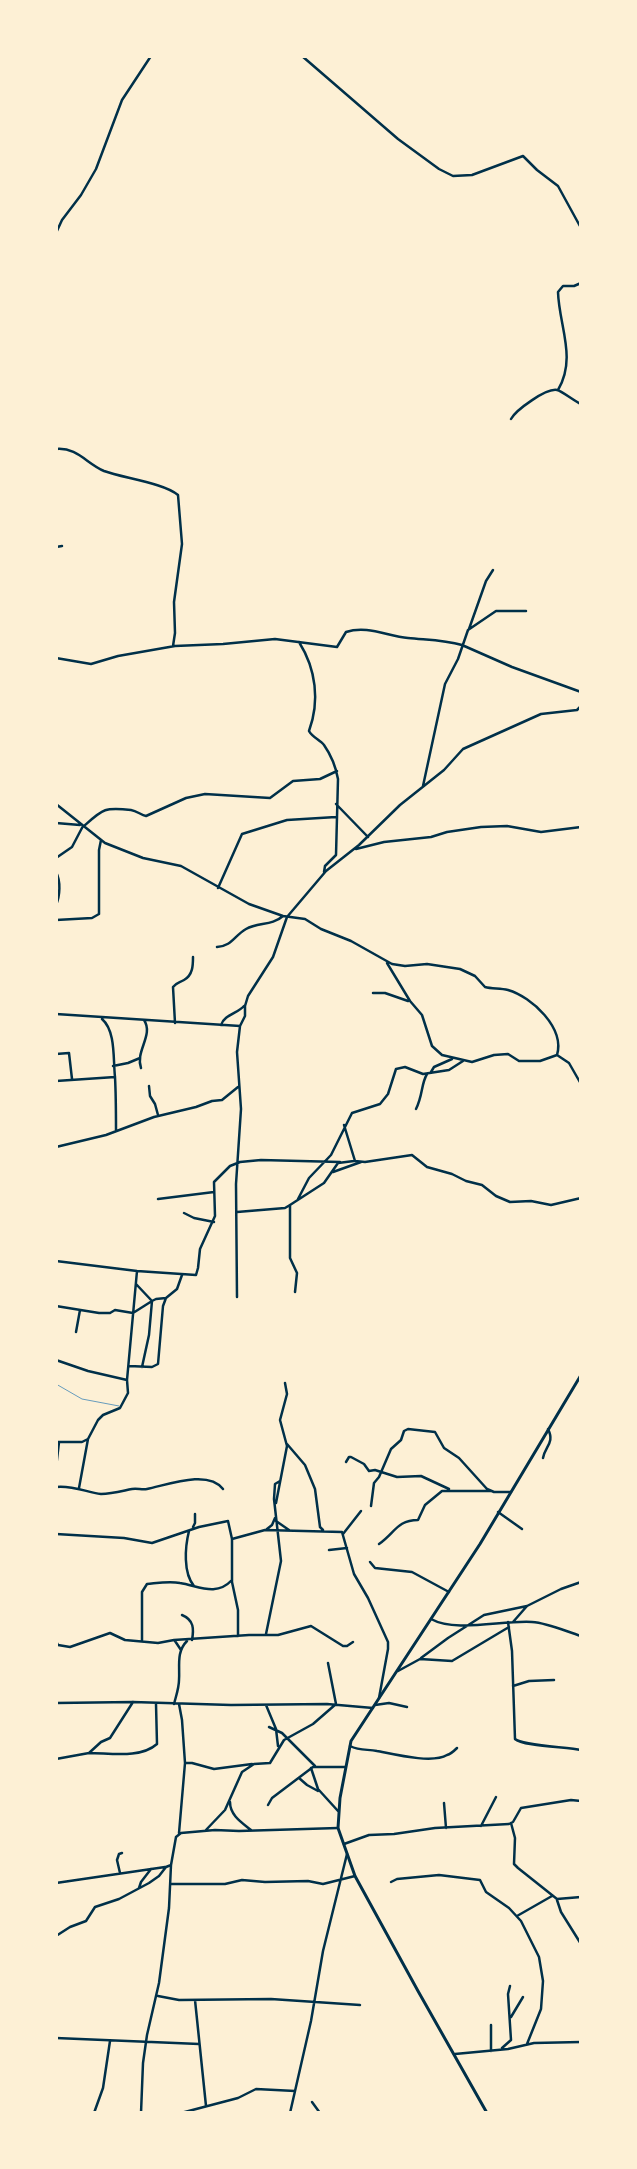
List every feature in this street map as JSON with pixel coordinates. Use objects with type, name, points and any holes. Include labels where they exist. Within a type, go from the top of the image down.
[{"type":"street","points":[[56,233],[62,220],[81,195],[96,169],[122,100],[151,56]]},
{"type":"street","points":[[302,56],[404,144],[453,176],[472,175],[523,156],[537,170],[558,186],[580,227]]},
{"type":"street","points":[[558,390],[566,376],[568,362],[558,292],[563,286],[574,286],[581,283]]},
{"type":"street","points":[[511,420],[519,410],[548,391],[558,390],[581,404]]},
{"type":"street","points":[[56,449],[77,453],[93,466],[104,471],[154,485],[178,495],[181,550],[174,602],[175,633],[173,646]]},
{"type":"street","points":[[56,548],[62,546]]},
{"type":"street","points":[[423,788],[443,690],[458,659],[486,581],[493,570]]},
{"type":"street","points":[[468,630],[475,623],[496,611],[526,611]]},
{"type":"street","points":[[56,658],[90,664],[118,656],[173,646],[276,639],[337,647],[344,634],[353,630],[366,630],[406,638],[447,641],[462,645],[506,665],[581,692]]},
{"type":"street","points":[[299,642],[310,662],[314,686],[315,707],[310,735],[323,744],[337,771],[336,855],[325,866],[324,873]]},
{"type":"street","points":[[217,947],[226,946],[249,927],[271,923],[285,916],[324,873],[355,849],[400,805],[444,770],[463,749],[532,718],[548,713],[578,710],[581,706]]},
{"type":"street","points":[[56,858],[75,843],[83,826],[99,812],[106,810],[131,810],[146,816],[186,798],[205,794],[270,798],[293,781],[320,779],[337,771]]},
{"type":"street","points":[[336,803],[368,837]]},
{"type":"street","points":[[56,804],[101,840],[143,858],[181,866],[195,872],[218,888],[249,904],[285,916],[305,919],[321,929],[351,941],[386,961],[405,966],[423,964],[460,969],[475,976],[485,987],[510,990],[548,1019],[557,1033],[559,1047],[557,1055]]},
{"type":"street","points":[[218,888],[242,834],[287,820],[336,817]]},
{"type":"street","points":[[56,823],[83,826]]},
{"type":"street","points":[[355,849],[395,840],[431,837],[447,832],[481,827],[507,826],[541,832],[581,827]]},
{"type":"street","points":[[56,920],[92,918],[99,914],[99,850],[101,840]]},
{"type":"street","points":[[56,872],[59,878],[59,898],[56,905]]},
{"type":"street","points":[[237,1297],[236,1163],[241,1109],[237,1052],[240,1026],[252,989],[273,957],[285,916]]},
{"type":"street","points":[[175,1022],[173,987],[192,972],[193,957]]},
{"type":"street","points":[[386,961],[410,1001],[422,1015],[432,1046],[442,1055],[479,1062],[494,1055],[502,1054],[511,1056],[519,1061],[540,1062],[557,1055]]},
{"type":"street","points":[[373,993],[385,993],[410,1001]]},
{"type":"street","points":[[221,1025],[226,1018],[239,1012],[245,1006]]},
{"type":"street","points":[[56,1014],[240,1026]]},
{"type":"street","points":[[101,1018],[108,1026],[113,1049],[117,1102],[114,1112],[116,1131]]},
{"type":"street","points":[[141,1068],[140,1058],[147,1031],[144,1020]]},
{"type":"street","points":[[56,1054],[69,1054],[72,1079]]},
{"type":"street","points":[[557,1055],[569,1063],[581,1084]]},
{"type":"street","points":[[113,1066],[140,1058]]},
{"type":"street","points":[[431,1072],[434,1067],[453,1058]]},
{"type":"street","points":[[298,1199],[309,1178],[331,1155],[344,1125],[352,1113],[374,1106],[384,1099],[396,1069],[405,1066],[422,1074],[427,1074],[449,1070],[464,1060]]},
{"type":"street","points":[[416,1109],[422,1097],[427,1074]]},
{"type":"street","points":[[56,1081],[115,1077]]},
{"type":"street","points":[[148,1086],[150,1096],[159,1116]]},
{"type":"street","points":[[56,1147],[116,1131],[159,1116],[222,1100],[238,1087]]},
{"type":"street","points":[[344,1125],[355,1161]]},
{"type":"street","points":[[332,1172],[361,1162],[412,1156],[427,1166],[482,1185],[496,1196],[510,1202],[531,1202],[551,1205],[581,1198]]},
{"type":"street","points":[[56,1261],[137,1271],[196,1275],[200,1249],[214,1222],[216,1208],[214,1185],[216,1178],[236,1163],[261,1160],[361,1162]]},
{"type":"street","points":[[237,1212],[290,1206],[324,1183],[340,1162]]},
{"type":"street","points":[[158,1199],[214,1192]]},
{"type":"street","points":[[290,1206],[290,1258],[297,1274],[295,1292]]},
{"type":"street","points":[[184,1213],[194,1218],[214,1222]]},
{"type":"street","points":[[79,1488],[88,1440],[98,1420],[103,1415],[120,1408],[128,1393],[127,1380],[137,1271]]},
{"type":"street","points":[[129,1366],[156,1366],[159,1361],[163,1306],[166,1298],[177,1289],[182,1275]]},
{"type":"street","points":[[136,1284],[152,1301],[149,1336],[142,1367]]},
{"type":"street","points":[[56,1306],[110,1313],[115,1310],[133,1313],[156,1298],[166,1298]]},
{"type":"street","points":[[76,1332],[80,1310]]},
{"type":"street","points":[[56,1360],[88,1372],[127,1380]]},
{"type":"street","points":[[487,2113],[355,1876],[338,1828],[338,1811],[349,1746],[449,1592],[581,1375]]},
{"type":"street","points":[[285,1383],[287,1394],[280,1420],[287,1444],[308,1471],[315,1489],[320,1527],[325,1531]]},
{"type":"street","points":[[543,1458],[544,1451],[551,1443],[548,1429]]},
{"type":"street","points":[[371,1506],[374,1483],[381,1473],[391,1449],[401,1440],[405,1430],[435,1432],[444,1448],[459,1458],[491,1491]]},
{"type":"street","points":[[56,1468],[58,1442],[82,1442],[88,1440]]},
{"type":"street","points":[[266,1634],[281,1565],[275,1507],[287,1444]]},
{"type":"street","points":[[346,1462],[349,1457],[354,1457],[364,1464],[369,1471],[374,1470],[394,1476],[425,1477],[450,1490]]},
{"type":"street","points":[[56,1476],[56,1527]]},
{"type":"street","points":[[56,1487],[79,1488],[91,1492],[111,1493],[133,1489],[144,1490],[172,1482],[207,1479],[216,1481],[222,1489]]},
{"type":"street","points":[[379,1544],[390,1536],[402,1522],[410,1519],[418,1520],[425,1504],[442,1491],[510,1492]]},
{"type":"street","points":[[343,1534],[361,1510]]},
{"type":"street","points":[[498,1512],[522,1529]]},
{"type":"street","points":[[194,1586],[187,1574],[186,1547],[191,1529],[196,1523],[195,1514]]},
{"type":"street","points":[[232,1539],[265,1530],[272,1525],[276,1514]]},
{"type":"street","points":[[56,1534],[124,1538],[152,1543],[191,1529],[226,1520],[229,1522],[232,1539],[232,1580],[238,1610],[238,1636]]},
{"type":"street","points":[[276,1521],[291,1531]]},
{"type":"street","points":[[265,1530],[340,1531],[343,1534],[354,1574],[368,1598],[388,1642],[379,1699]]},
{"type":"street","points":[[329,1550],[347,1548]]},
{"type":"street","points":[[370,1562],[375,1568],[412,1572],[449,1592]]},
{"type":"street","points":[[226,1588],[232,1580]]},
{"type":"street","points":[[142,1641],[142,1592],[148,1584],[164,1582],[181,1583],[202,1590],[234,1588]]},
{"type":"street","points":[[396,1672],[420,1659],[448,1638],[488,1614],[527,1606],[560,1589],[581,1582]]},
{"type":"street","points":[[512,1623],[527,1606]]},
{"type":"street","points":[[174,1704],[179,1681],[178,1660],[181,1650],[189,1640],[192,1623],[190,1619],[182,1616]]},
{"type":"street","points":[[431,1619],[445,1625],[508,1622],[537,1623],[581,1636]]},
{"type":"street","points":[[508,1622],[516,1712],[514,1734],[517,1741],[581,1750]]},
{"type":"street","points":[[56,1642],[64,1647],[70,1647],[106,1633],[125,1640],[158,1643],[174,1640],[266,1634],[278,1635],[311,1626],[343,1646],[354,1642]]},
{"type":"street","points":[[420,1659],[452,1661],[509,1627]]},
{"type":"street","points":[[174,1640],[181,1650]]},
{"type":"street","points":[[328,1663],[336,1704]]},
{"type":"street","points":[[513,1686],[529,1680],[554,1680]]},
{"type":"street","points":[[56,1703],[133,1702],[156,1704],[336,1704],[374,1706],[389,1703],[407,1707]]},
{"type":"street","points":[[89,1753],[113,1734],[133,1702]]},
{"type":"street","points":[[56,1759],[89,1753],[120,1754],[152,1749],[157,1744],[156,1704]]},
{"type":"street","points":[[141,2113],[142,2076],[146,2042],[157,1996],[171,1884],[171,1865],[176,1837],[179,1833],[185,1763],[182,1712],[179,1704]]},
{"type":"street","points":[[185,1763],[214,1769],[270,1763],[278,1747],[287,1737],[313,1724],[336,1704]]},
{"type":"street","points":[[266,1705],[276,1729],[278,1747]]},
{"type":"street","points":[[269,1727],[276,1729],[287,1737],[313,1767],[314,1781],[320,1792],[338,1811]]},
{"type":"street","points":[[349,1746],[358,1750],[377,1751],[416,1758],[444,1757],[457,1748]]},
{"type":"street","points":[[242,1772],[254,1764]]},
{"type":"street","points":[[205,1831],[224,1810],[247,1765]]},
{"type":"street","points":[[268,1805],[272,1798],[313,1767],[345,1767]]},
{"type":"street","points":[[299,1778],[320,1792]]},
{"type":"street","points":[[481,1826],[496,1797]]},
{"type":"street","points":[[230,1800],[230,1810],[252,1830]]},
{"type":"street","points":[[581,1802],[570,1800],[521,1808],[511,1823],[515,1838],[514,1864],[557,1899],[581,1897]]},
{"type":"street","points":[[444,1803],[446,1828]]},
{"type":"street","points":[[344,1844],[369,1835],[511,1823]]},
{"type":"street","points":[[179,1833],[338,1828]]},
{"type":"street","points":[[120,1874],[117,1860],[119,1854],[122,1853]]},
{"type":"street","points":[[290,2113],[330,1916],[347,1854]]},
{"type":"street","points":[[56,1883],[171,1865]]},
{"type":"street","points":[[56,1936],[70,1927],[86,1921],[95,1907],[118,1899],[159,1876],[166,1867]]},
{"type":"street","points":[[139,1888],[141,1882],[151,1869]]},
{"type":"street","points":[[139,1871],[141,1882]]},
{"type":"street","points":[[391,1882],[400,1879],[418,1879],[440,1875],[480,1880],[486,1892],[517,1916],[525,1926],[537,1950],[543,1981],[541,2009],[527,2044]]},
{"type":"street","points":[[171,1884],[225,1884],[242,1880],[265,1882],[308,1881],[319,1884],[355,1876]]},
{"type":"street","points":[[517,1916],[552,1896]]},
{"type":"street","points":[[557,1899],[561,1912],[581,1944]]},
{"type":"street","points":[[500,2050],[511,2040],[508,1994],[510,1986]]},
{"type":"street","points":[[157,1996],[179,2000],[271,1999],[360,2005]]},
{"type":"street","points":[[510,2018],[523,1997]]},
{"type":"street","points":[[195,2000],[206,2106]]},
{"type":"street","points":[[491,2025],[491,2051]]},
{"type":"street","points":[[56,2038],[199,2044]]},
{"type":"street","points":[[94,2113],[103,2088],[110,2041]]},
{"type":"street","points":[[455,2054],[500,2050],[527,2044],[581,2042]]},
{"type":"street","points":[[180,2113],[238,2098],[256,2089],[295,2091]]},
{"type":"street","points":[[312,2102],[320,2113]]},
{"type":"waterway","points":[[56,1384],[82,1399],[119,1406]]}]
